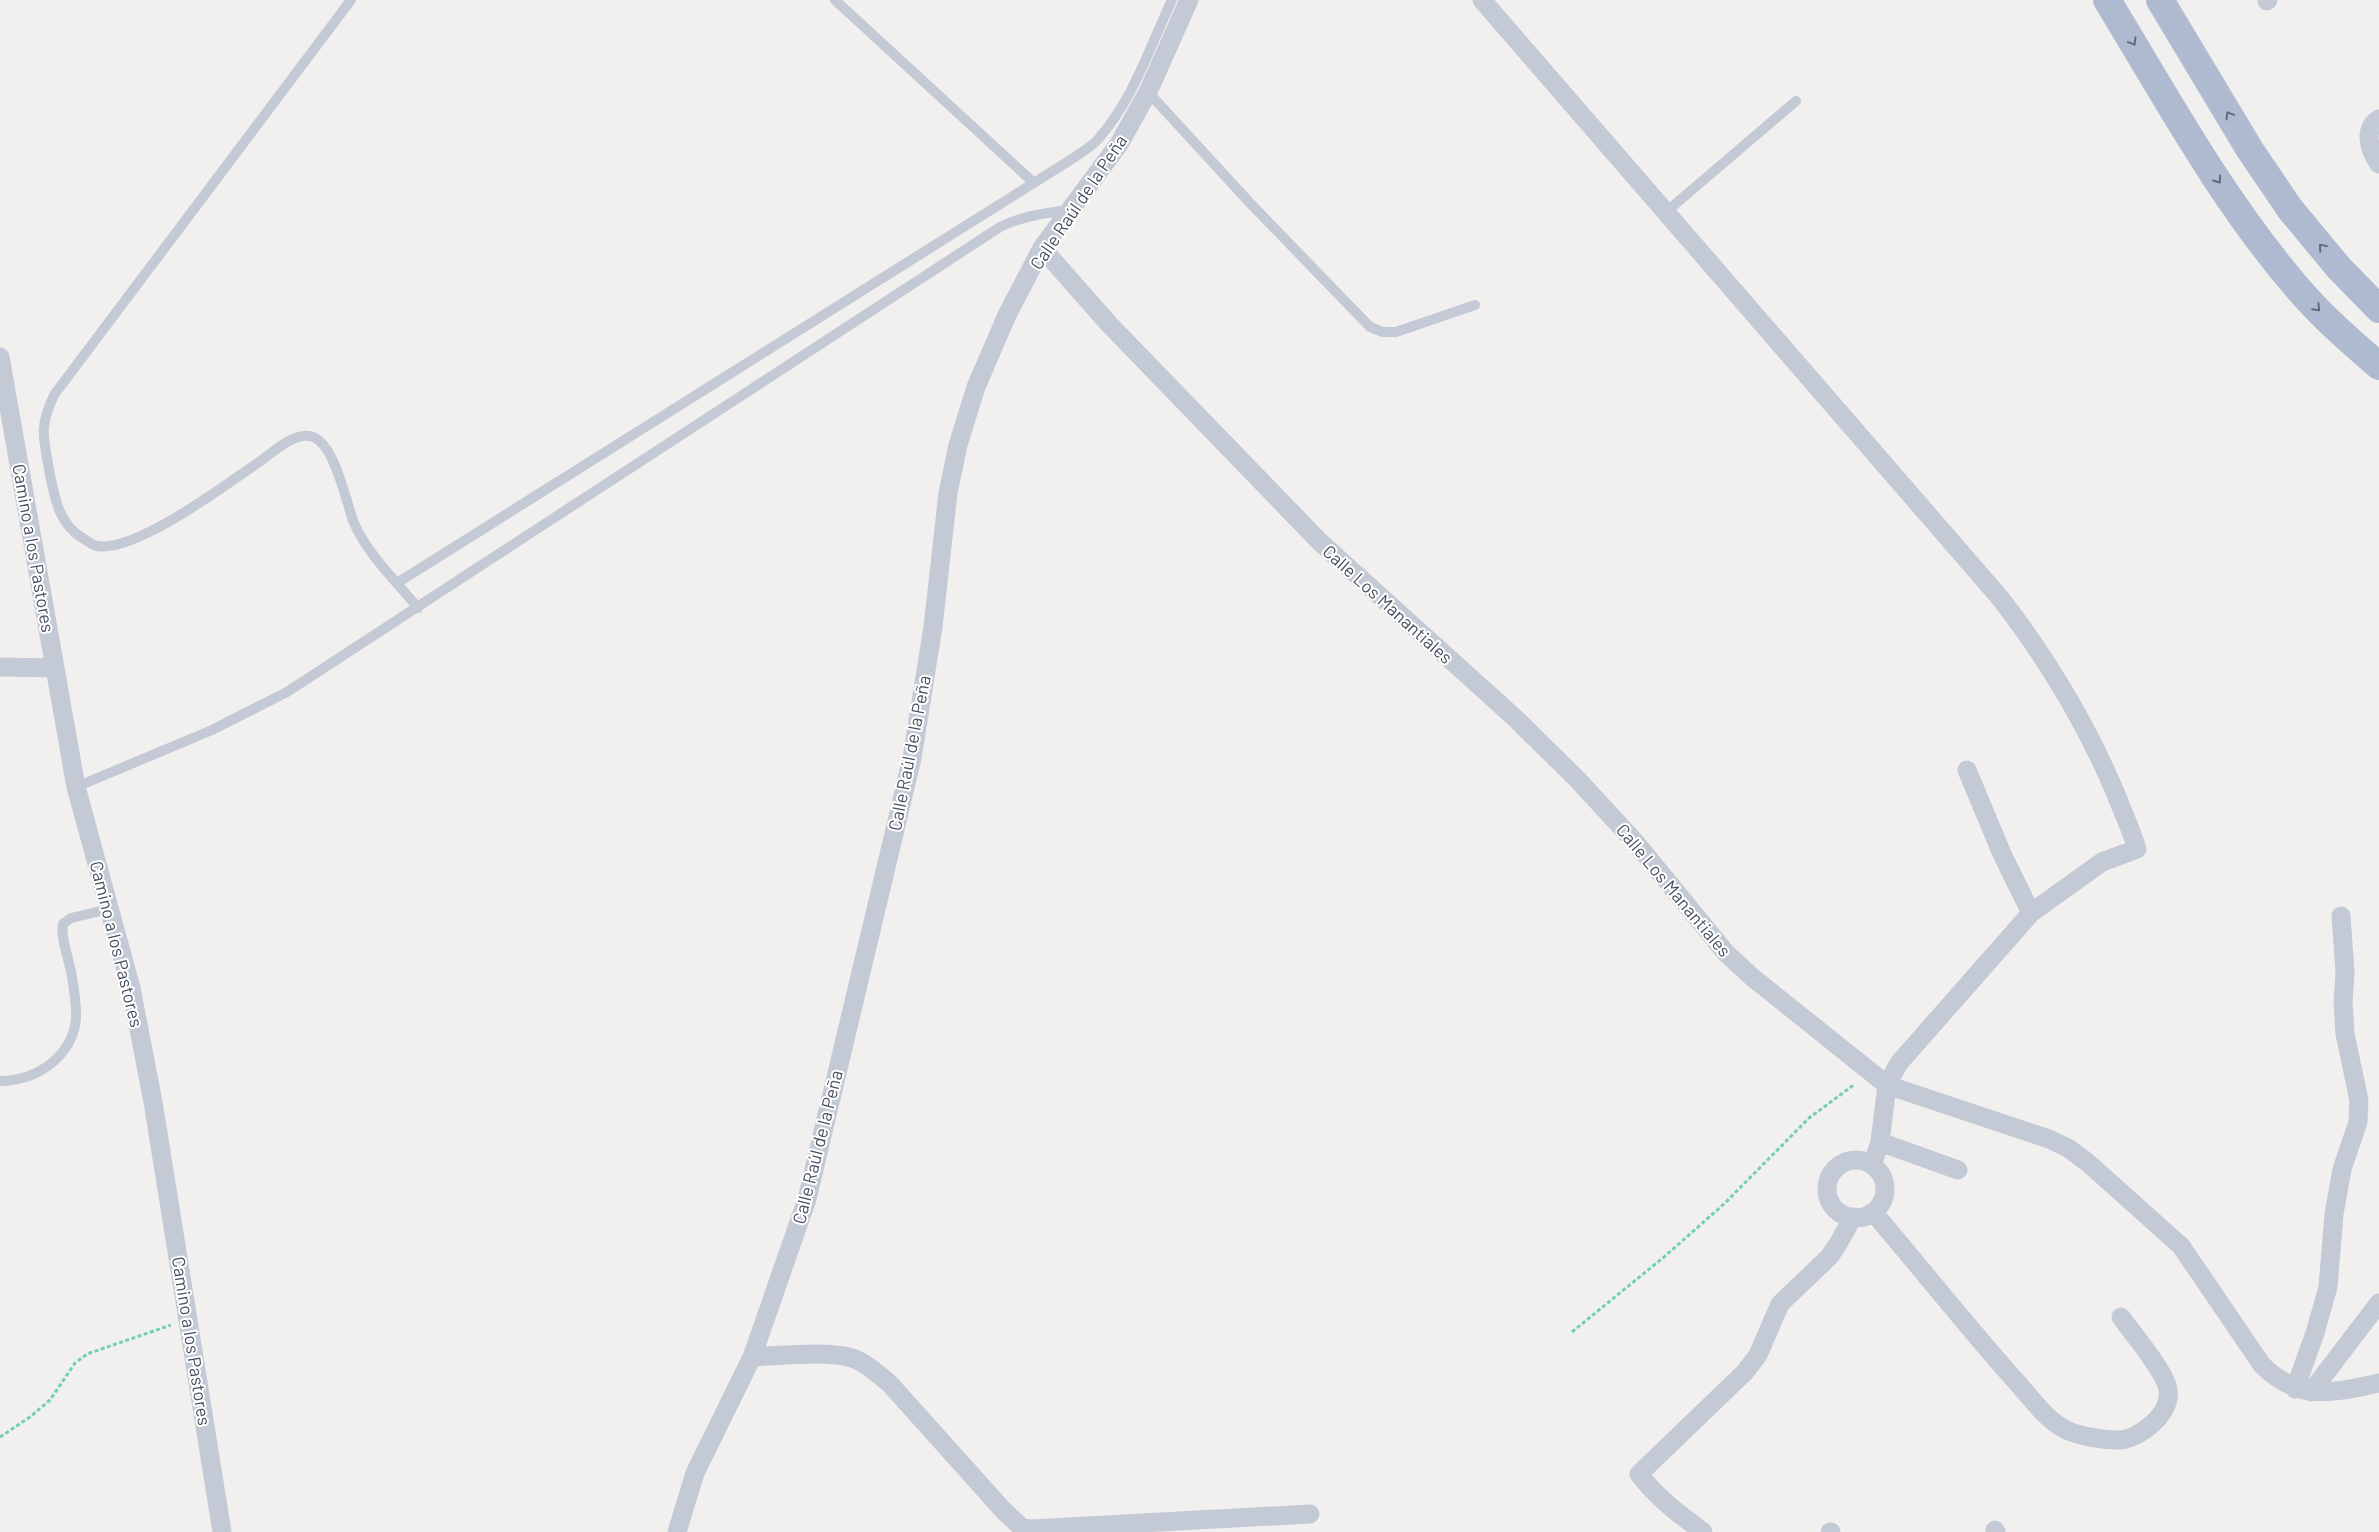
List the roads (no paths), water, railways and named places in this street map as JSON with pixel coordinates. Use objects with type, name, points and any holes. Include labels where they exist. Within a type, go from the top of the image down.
[{"type":"main road","points":[[2107,0],[2210,168],[2294,285],[2338,330],[2379,366]]},
{"type":"main road","points":[[2160,0],[2250,150],[2290,209],[2339,268],[2379,309]]},
{"type":"street","name":"Calle Raúl de la Peña","points":[[676,1532],[695,1473],[752,1357],[807,1199],[912,758],[933,628],[948,493],[958,445],[976,387],[1007,315],[1042,248],[1118,144],[1148,92],[1189,0]]},
{"type":"street","points":[[1482,0],[2001,599],[2035,643],[2080,716],[2099,754],[2136,849],[2102,862],[2031,913],[1899,1063],[1887,1085],[1880,1142],[1872,1165]]},
{"type":"street","points":[[2379,119],[2375,122],[2369,133],[2369,138],[2371,153],[2379,164]]},
{"type":"street","name":"Calle Los Manantiales","points":[[1042,248],[1108,323],[1319,541],[1515,718],[1577,779],[1636,843],[1726,953],[1752,978],[1887,1085],[2049,1139],[2068,1148],[2181,1246],[2195,1263],[2262,1365],[2276,1379],[2303,1390]]},
{"type":"street","name":"Camino a los Pastores","points":[[0,358],[3,395],[76,788],[131,988],[154,1102],[222,1532]]},
{"type":"street","points":[[0,667],[55,668]]},
{"type":"street","points":[[1967,770],[2002,854],[2031,913]]},
{"type":"street","points":[[2303,1390],[2328,1287],[2334,1214],[2342,1169],[2358,1122],[2359,1100],[2345,1034],[2343,1001],[2345,972],[2341,916]]},
{"type":"street","points":[[1880,1142],[1958,1170]]},
{"type":"street","points":[[1850,1160],[1862,1160],[1880,1172],[1885,1188],[1881,1204],[1873,1212],[1853,1217],[1842,1214],[1833,1206],[1828,1196],[1830,1179],[1840,1165],[1850,1160]]},
{"type":"street","points":[[1873,1212],[2030,1397],[2055,1422],[2075,1434],[2120,1440],[2139,1433],[2160,1417],[2167,1403],[2168,1390],[2164,1378],[2121,1317]]},
{"type":"street","points":[[1703,1532],[1650,1490],[1639,1474],[1745,1372],[1758,1355],[1780,1304],[1828,1257],[1838,1244],[1853,1217]]},
{"type":"street","points":[[2303,1390],[2379,1303]]},
{"type":"street","points":[[752,1357],[833,1355],[852,1358],[872,1369],[890,1384],[1003,1510],[1021,1527],[1031,1529],[1310,1514]]},
{"type":"street","points":[[2303,1390],[2345,1391],[2379,1383]]},
{"type":"lane","points":[[351,0],[54,395],[45,414],[42,430],[55,499],[63,520],[74,534],[96,546],[116,545],[146,535],[226,485],[288,442],[308,436],[315,438],[329,452],[354,523],[364,542],[418,608]]},
{"type":"lane","points":[[835,0],[1034,183]]},
{"type":"lane","points":[[397,583],[1034,183],[1098,140],[1112,123],[1128,95],[1172,0]]},
{"type":"lane","points":[[1148,92],[1250,203],[1370,327],[1383,332],[1396,332],[1475,306]]},
{"type":"lane","points":[[1666,212],[1796,101]]},
{"type":"lane","points":[[76,788],[212,730],[287,692],[1000,227],[1016,219],[1033,214],[1070,210]]},
{"type":"lane","points":[[0,1081],[14,1081],[38,1073],[58,1058],[70,1040],[75,1025],[72,977],[63,924],[71,918],[109,909]]}]
